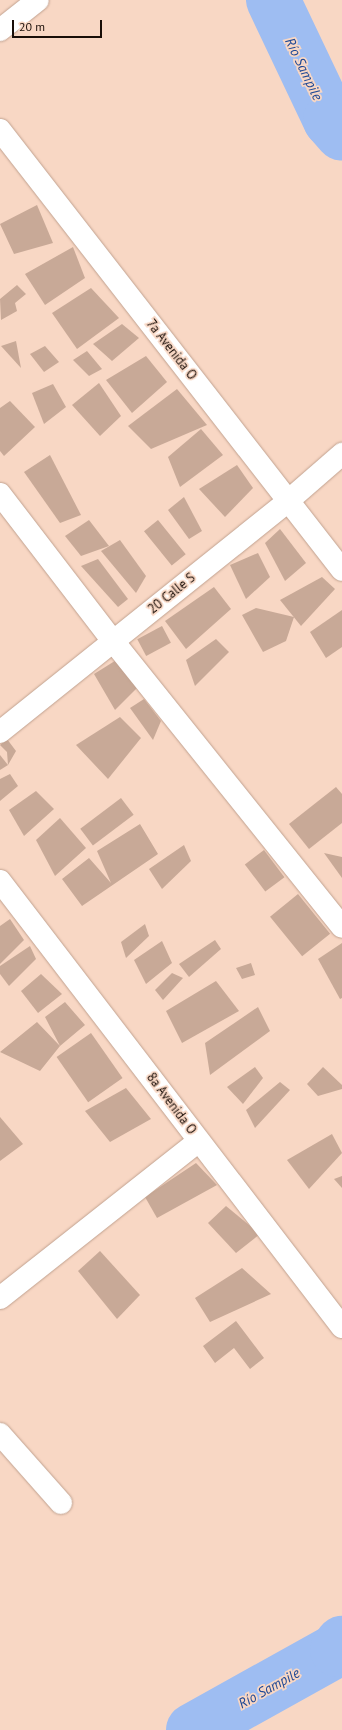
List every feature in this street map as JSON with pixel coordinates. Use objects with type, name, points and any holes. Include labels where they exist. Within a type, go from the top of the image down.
[{"type":"street","points":[[0,30],[38,0]]},
{"type":"street","name":"7a Avenida O","points":[[0,130],[342,570]]},
{"type":"street","name":"20 Calle S","points":[[0,732],[288,501],[342,454]]},
{"type":"street","points":[[0,494],[113,641],[342,928]]},
{"type":"street","name":"8a Avenida O","points":[[0,881],[342,1326]]},
{"type":"street","points":[[0,1298],[199,1141]]},
{"type":"street","points":[[0,1434],[61,1503]]},
{"type":"building","points":[[37,205],[53,243],[14,254],[0,224]]},
{"type":"building","points":[[73,247],[85,278],[45,305],[25,274]]},
{"type":"building","points":[[17,285],[26,294],[15,303],[17,311],[1,320],[0,299]]},
{"type":"building","points":[[91,288],[119,318],[77,349],[52,313]]},
{"type":"building","points":[[122,324],[139,338],[112,361],[93,344]]},
{"type":"building","points":[[16,341],[21,368],[1,346]]},
{"type":"building","points":[[45,346],[59,362],[44,372],[30,354]]},
{"type":"building","points":[[87,351],[102,369],[89,376],[73,360]]},
{"type":"building","points":[[146,356],[167,382],[132,413],[106,380]]},
{"type":"building","points":[[99,383],[121,416],[100,436],[72,405]]},
{"type":"building","points":[[53,384],[66,407],[44,424],[32,393]]},
{"type":"building","points":[[177,389],[207,425],[151,449],[128,426]]},
{"type":"building","points":[[10,401],[35,427],[4,456],[0,451],[0,408]]},
{"type":"building","points":[[201,429],[223,455],[180,487],[168,457]]},
{"type":"building","points":[[50,455],[81,515],[60,523],[24,472]]},
{"type":"building","points":[[237,465],[253,488],[225,517],[199,489]]},
{"type":"building","points":[[184,497],[202,531],[189,539],[168,510]]},
{"type":"building","points":[[89,520],[109,546],[81,556],[65,536]]},
{"type":"building","points":[[158,520],[186,554],[172,566],[144,531]]},
{"type":"building","points":[[280,529],[306,563],[285,581],[265,543]]},
{"type":"building","points":[[120,540],[146,576],[136,593],[101,551]]},
{"type":"building","points":[[258,553],[270,577],[246,599],[230,565]]},
{"type":"building","points":[[98,559],[128,599],[118,607],[81,566]]},
{"type":"building","points":[[322,577],[335,589],[301,626],[280,600]]},
{"type":"building","points":[[214,587],[231,609],[186,649],[165,621]]},
{"type":"building","points":[[256,608],[294,617],[286,641],[263,652],[242,615]]},
{"type":"building","points":[[342,610],[342,647],[326,658],[310,632]]},
{"type":"building","points":[[162,626],[171,643],[146,656],[137,639]]},
{"type":"building","points":[[216,639],[229,652],[195,686],[186,660]]},
{"type":"building","points":[[118,659],[139,686],[115,710],[94,674]]},
{"type":"building","points":[[144,699],[161,721],[153,740],[130,708]]},
{"type":"building","points":[[120,717],[141,738],[108,779],[76,745]]},
{"type":"building","points":[[7,739],[16,751],[8,765],[7,752],[0,745]]},
{"type":"building","points":[[0,755],[8,765],[0,770]]},
{"type":"building","points":[[10,774],[18,786],[0,801],[0,779]]},
{"type":"building","points":[[336,787],[342,794],[342,823],[309,849],[289,824]]},
{"type":"building","points":[[36,791],[54,809],[24,836],[9,810]]},
{"type":"building","points":[[121,798],[134,815],[93,845],[80,829]]},
{"type":"building","points":[[60,818],[86,848],[55,876],[36,840]]},
{"type":"building","points":[[140,824],[158,854],[82,906],[62,879],[89,858],[111,883],[97,851]]},
{"type":"building","points":[[184,845],[191,861],[162,889],[149,869]]},
{"type":"building","points":[[264,850],[284,877],[265,892],[245,864]]},
{"type":"building","points":[[324,853],[342,857],[342,878]]},
{"type":"building","points":[[298,894],[330,934],[302,956],[270,917]]},
{"type":"building","points":[[10,919],[24,940],[0,964],[0,926]]},
{"type":"building","points":[[145,924],[149,936],[126,958],[121,942]]},
{"type":"building","points":[[215,940],[221,949],[189,977],[179,964]]},
{"type":"building","points":[[162,941],[172,963],[146,984],[134,960]]},
{"type":"building","points":[[342,943],[342,998],[340,999],[318,959]]},
{"type":"building","points":[[30,946],[36,959],[9,986],[0,974],[0,966]]},
{"type":"building","points":[[251,963],[255,975],[242,979],[236,968]]},
{"type":"building","points":[[172,973],[183,978],[163,1000],[155,990]]},
{"type":"building","points":[[41,974],[62,994],[38,1013],[21,991]]},
{"type":"building","points":[[216,981],[239,1011],[182,1043],[166,1011]]},
{"type":"building","points":[[65,1002],[85,1025],[60,1046],[45,1017]]},
{"type":"building","points":[[258,1007],[270,1031],[210,1075],[205,1043]]},
{"type":"building","points":[[37,1022],[60,1046],[40,1071],[0,1052]]},
{"type":"building","points":[[91,1033],[123,1078],[88,1102],[57,1057]]},
{"type":"building","points":[[255,1067],[263,1078],[243,1104],[227,1087]]},
{"type":"building","points":[[323,1067],[342,1085],[342,1089],[318,1096],[307,1084]]},
{"type":"building","points":[[280,1082],[290,1090],[255,1128],[246,1110]]},
{"type":"building","points":[[126,1088],[151,1119],[110,1142],[85,1111]]},
{"type":"building","points":[[0,1117],[23,1144],[0,1161]]},
{"type":"building","points":[[332,1134],[342,1153],[309,1189],[287,1160]]},
{"type":"building","points":[[196,1163],[217,1185],[157,1218],[145,1197]]},
{"type":"building","points":[[342,1176],[342,1188],[334,1179]]},
{"type":"building","points":[[226,1206],[260,1234],[236,1253],[208,1223]]},
{"type":"building","points":[[100,1251],[140,1295],[117,1319],[78,1271]]},
{"type":"building","points":[[242,1268],[271,1294],[210,1322],[195,1298]]},
{"type":"building","points":[[236,1321],[264,1358],[250,1369],[234,1348],[215,1363],[203,1346]]},
{"type":"waterway","name":"Río Sampile","points":[[273,0],[330,120],[342,134]]},
{"type":"waterway","name":"Río Sampile","points":[[193,1730],[337,1650],[342,1643]]}]
